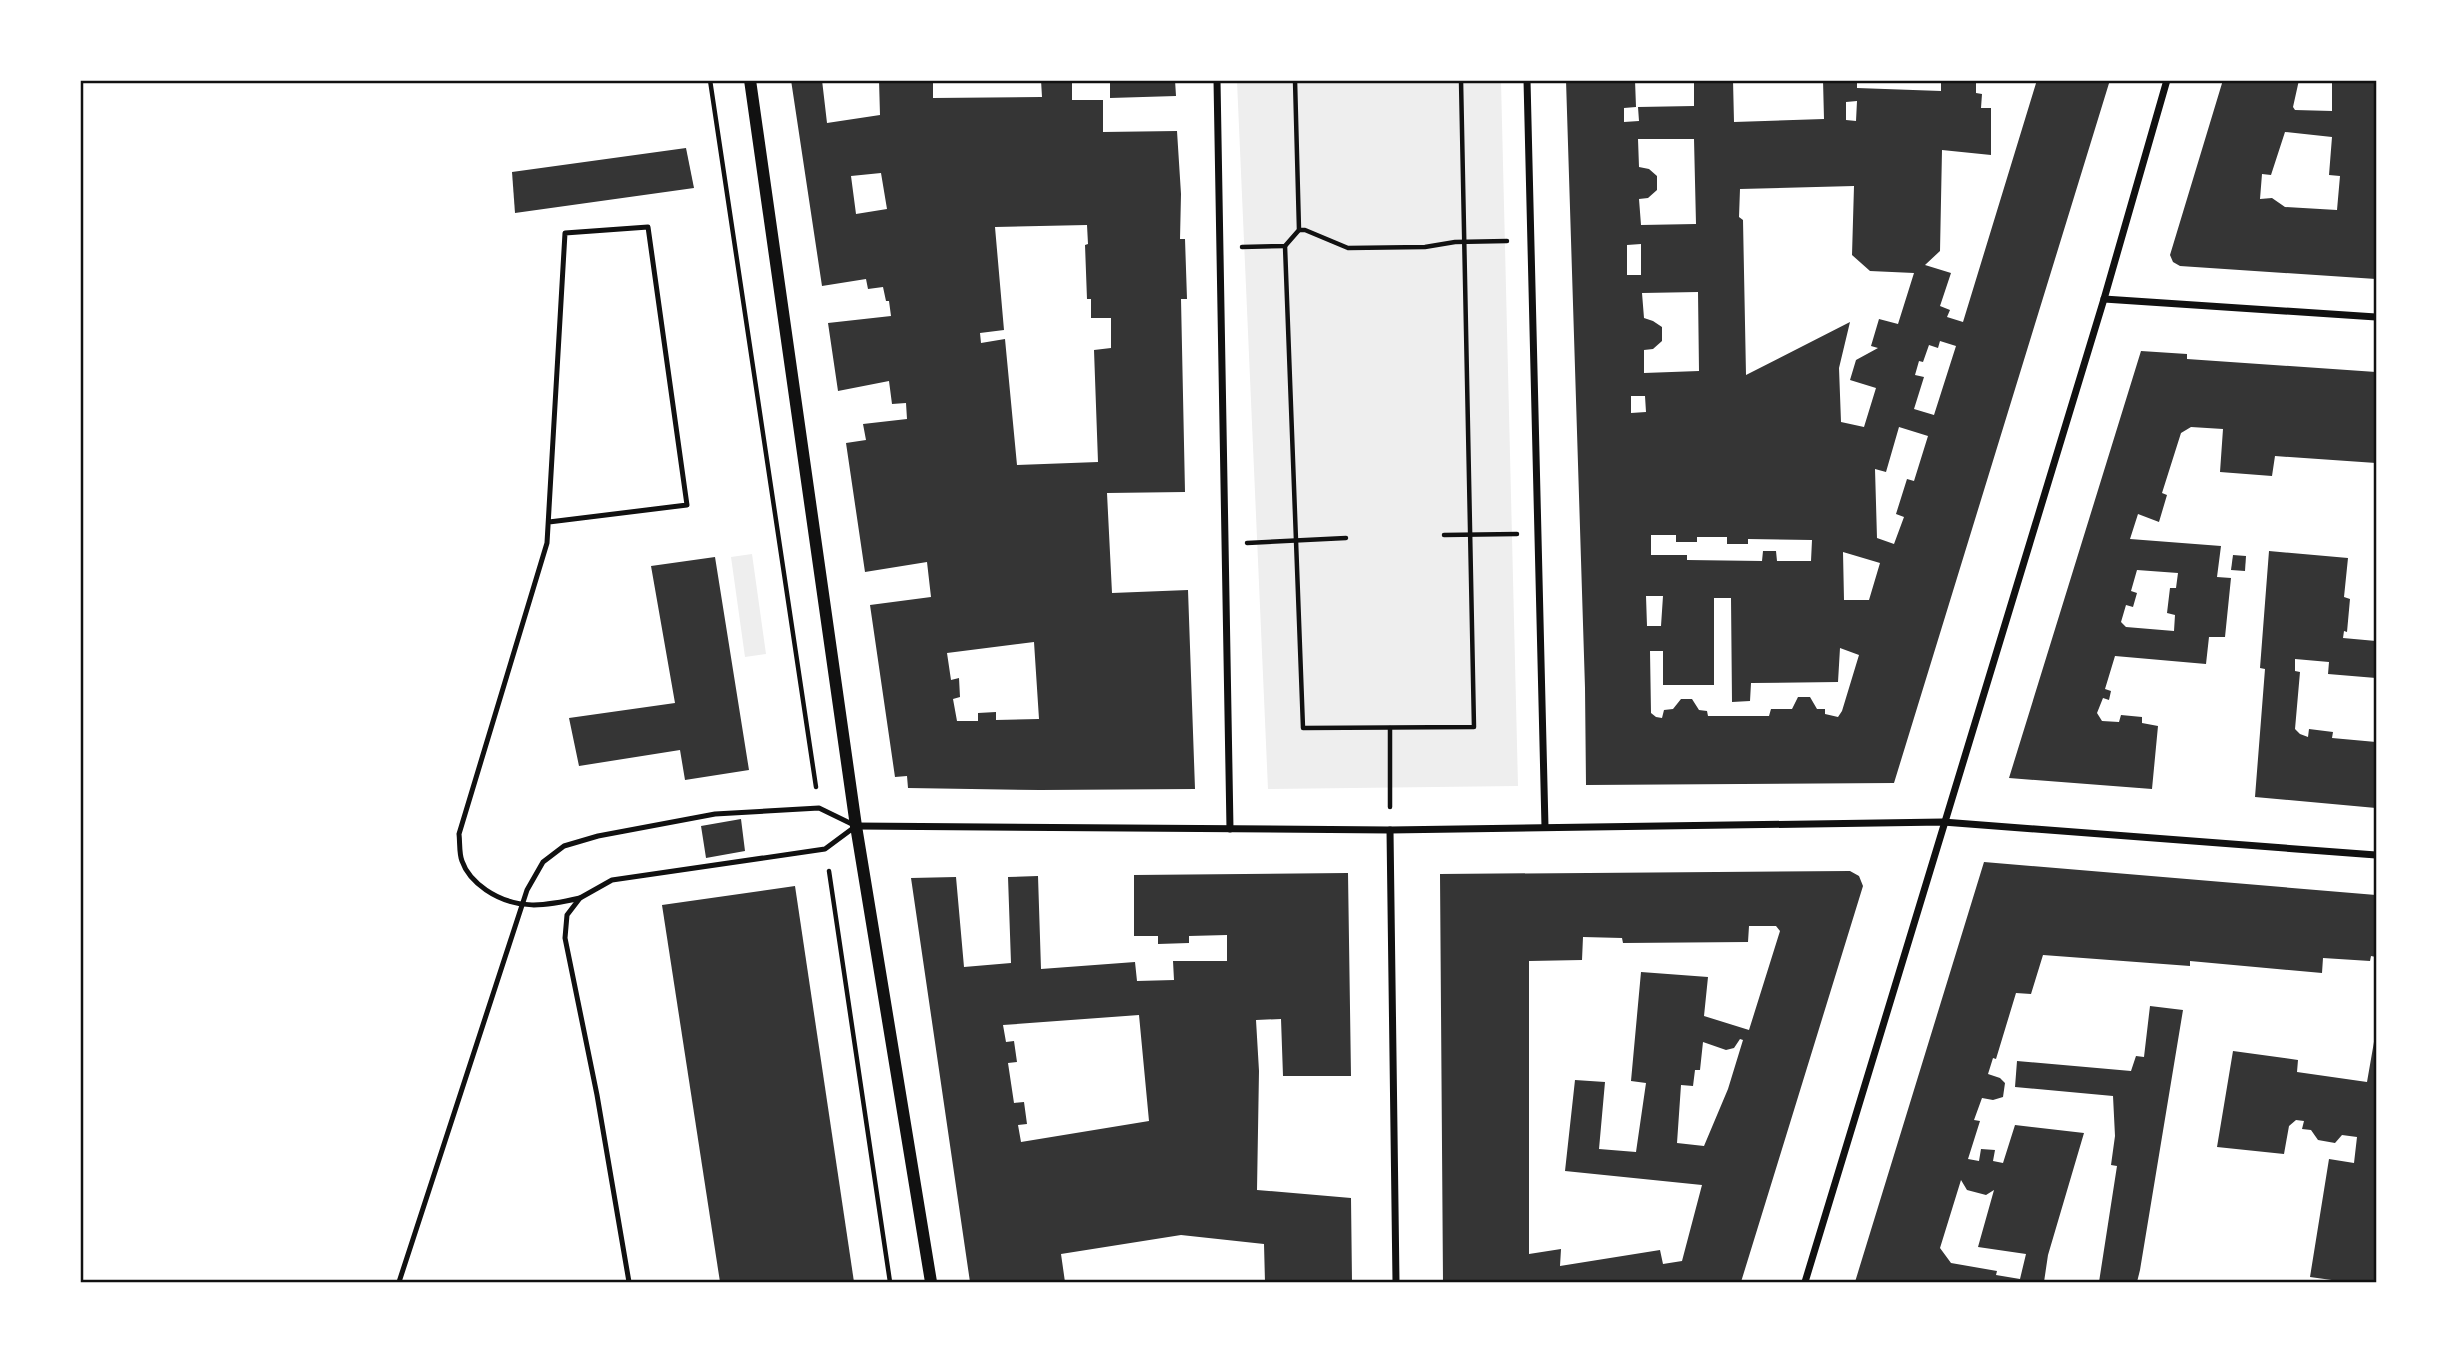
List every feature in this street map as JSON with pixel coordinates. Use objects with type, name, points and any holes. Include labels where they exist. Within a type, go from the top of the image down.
[{"type":"street","points":[[750,80],[856,826],[931,1283]]},
{"type":"street","points":[[1217,80],[1230,829]]},
{"type":"street","points":[[1527,80],[1545,827]]},
{"type":"street","points":[[1805,1283],[2104,299],[2167,80]]},
{"type":"street","points":[[2104,299],[2376,317]]},
{"type":"street","points":[[856,826],[1390,830],[1943,822],[2376,855]]},
{"type":"street","points":[[1390,830],[1396,1283]]},
{"type":"lane","points":[[399,1283],[522,906],[527,890],[543,862],[564,846],[598,836],[715,814],[819,808],[856,826],[825,849],[612,880],[580,898],[550,905],[522,906],[499,899],[476,883],[462,861],[459,834],[547,543],[565,233],[648,226],[687,505],[549,522]]},
{"type":"lane","points":[[580,898],[567,915],[565,938],[597,1096],[629,1283]]},
{"type":"path","points":[[710,80],[819,808]]},
{"type":"path","points":[[1295,80],[1298,230],[1284,246],[1303,728],[1474,727],[1461,80]]},
{"type":"path","points":[[1451,95],[1461,94]]},
{"type":"path","points":[[1298,230],[1306,230],[1348,248],[1425,247],[1455,242],[1531,240]]},
{"type":"path","points":[[1220,248],[1284,246]]},
{"type":"path","points":[[1444,535],[1538,534]]},
{"type":"path","points":[[1225,544],[1346,538]]},
{"type":"path","points":[[1390,728],[1390,830]]},
{"type":"path","points":[[825,849],[890,1283]]},
{"type":"shaded area","points":[[1237,81],[1501,81],[1518,786],[1268,789]]},
{"type":"shaded area","points":[[752,554],[766,654],[745,657],[731,557]]},
{"type":"building","points":[[791,80],[822,80],[827,123],[880,115],[879,80],[933,80],[933,98],[1042,97],[1041,80],[1072,80],[1072,100],[1103,100],[1103,132],[1177,131],[1181,194],[1180,239],[1185,239],[1187,299],[1181,299],[1185,492],[1107,493],[1112,593],[1188,590],[1195,789],[908,788],[907,776],[895,777],[870,605],[931,597],[927,562],[865,572],[846,443],[866,440],[863,424],[907,419],[906,403],[892,404],[889,381],[838,391],[828,323],[891,316],[883,287],[868,289],[866,279],[822,286]],"holes":[[[881,173],[887,209],[856,214],[851,176]],[[1087,225],[1087,299],[1091,299],[1091,318],[1111,318],[1111,348],[1094,350],[1098,462],[1017,465],[1005,339],[981,343],[980,333],[1004,330],[995,227]],[[1034,642],[1039,719],[996,720],[996,712],[978,713],[978,721],[957,721],[953,699],[960,697],[959,678],[951,680],[947,653]]]},
{"type":"building","points":[[1110,80],[1175,80],[1176,96],[1110,98]]},
{"type":"building","points":[[1566,80],[1635,80],[1636,107],[1624,108],[1624,122],[1639,121],[1638,107],[1694,106],[1694,80],[1733,80],[1734,122],[1824,119],[1823,80],[1857,80],[1857,88],[1941,91],[1941,80],[1976,80],[1976,93],[1982,94],[1981,108],[1991,108],[1991,155],[1942,150],[1940,251],[1925,265],[1951,273],[1940,306],[1950,310],[1947,317],[1963,322],[2037,80],[2110,80],[1894,783],[1586,785]],"holes":[[[1857,101],[1856,121],[1846,120],[1846,102]],[[1638,139],[1694,139],[1696,224],[1641,225],[1639,199],[1648,198],[1657,190],[1657,176],[1649,169],[1639,167]],[[1854,186],[1852,255],[1870,271],[1914,273],[1898,324],[1879,319],[1871,346],[1878,348],[1856,360],[1850,380],[1876,388],[1864,427],[1841,422],[1839,368],[1850,322],[1746,375],[1743,220],[1739,217],[1740,189]],[[1641,244],[1641,275],[1627,275],[1627,245]],[[1698,292],[1699,371],[1644,373],[1644,350],[1653,349],[1662,341],[1662,327],[1644,318],[1642,293]],[[1940,341],[1956,346],[1934,415],[1914,409],[1924,377],[1915,375],[1919,361],[1923,362],[1929,345],[1938,348]],[[1631,396],[1645,396],[1646,412],[1631,413]],[[1899,427],[1928,436],[1914,481],[1907,479],[1896,514],[1904,517],[1894,544],[1877,538],[1875,469],[1886,472]],[[1651,535],[1676,535],[1676,542],[1697,542],[1697,537],[1727,537],[1727,544],[1748,544],[1748,539],[1812,540],[1811,561],[1777,561],[1776,551],[1763,551],[1762,561],[1687,560],[1687,555],[1651,555]],[[1843,552],[1880,563],[1869,600],[1844,600]],[[1646,596],[1663,596],[1661,626],[1647,626]],[[1714,598],[1731,598],[1732,702],[1750,701],[1751,683],[1838,682],[1840,648],[1859,655],[1838,717],[1825,714],[1825,709],[1817,709],[1810,697],[1798,697],[1792,709],[1771,709],[1769,716],[1708,716],[1707,711],[1699,710],[1692,699],[1681,699],[1673,709],[1664,710],[1662,718],[1651,713],[1650,651],[1663,651],[1663,685],[1714,685]]]},
{"type":"building","points":[[2223,80],[2299,80],[2293,107],[2295,110],[2332,111],[2332,80],[2376,80],[2376,279],[2180,266],[2173,262],[2170,255]],"holes":[[[2285,132],[2332,137],[2329,175],[2340,176],[2337,210],[2285,207],[2272,198],[2260,199],[2262,174],[2271,175]]]},
{"type":"building","points":[[686,148],[694,188],[515,213],[512,172]]},
{"type":"building","points":[[2141,351],[2187,354],[2187,359],[2376,372],[2376,463],[2275,456],[2272,476],[2220,472],[2223,429],[2191,427],[2181,433],[2162,493],[2167,495],[2159,522],[2138,514],[2130,539],[2221,546],[2217,577],[2231,578],[2225,637],[2209,637],[2206,664],[2115,656],[2105,689],[2111,691],[2109,700],[2103,698],[2097,713],[2102,721],[2119,722],[2121,715],[2142,717],[2142,723],[2158,726],[2152,789],[2009,778]],"holes":[[[2137,570],[2178,573],[2176,588],[2170,588],[2167,613],[2175,615],[2174,631],[2126,627],[2121,622],[2126,605],[2133,607],[2137,593],[2131,591]]]},
{"type":"building","points":[[2269,551],[2348,558],[2344,597],[2350,599],[2347,632],[2344,631],[2343,638],[2376,641],[2376,678],[2328,674],[2329,662],[2295,659],[2295,671],[2300,672],[2295,729],[2308,737],[2309,729],[2333,732],[2332,738],[2376,742],[2376,808],[2255,797],[2265,669],[2260,668]]},
{"type":"building","points":[[2233,555],[2246,556],[2245,571],[2231,570]]},
{"type":"building","points":[[715,557],[749,770],[685,780],[680,750],[579,766],[569,718],[675,703],[651,566]]},
{"type":"building","points":[[741,819],[745,851],[706,858],[701,826]]},
{"type":"building","points":[[1984,862],[2376,895],[2376,957],[2371,956],[2370,961],[2323,958],[2322,973],[2190,961],[2190,966],[2043,955],[2031,994],[2016,993],[1996,1059],[1993,1058],[1988,1074],[2005,1083],[2003,1097],[1993,1100],[1982,1098],[1974,1120],[1980,1121],[1968,1159],[1979,1161],[1981,1149],[1995,1150],[1993,1161],[2003,1163],[2015,1125],[2084,1133],[2048,1255],[2044,1282],[1855,1282]],"holes":[[[1961,1180],[1967,1190],[1986,1195],[1994,1190],[1978,1247],[2026,1254],[2020,1279],[1996,1275],[1997,1271],[1951,1263],[1940,1248]]]},
{"type":"building","points":[[1850,871],[1859,876],[1863,886],[1741,1282],[1443,1282],[1440,874]],"holes":[[[1749,926],[1776,926],[1780,931],[1749,1030],[1704,1016],[1708,977],[1641,972],[1631,1081],[1646,1083],[1636,1152],[1599,1149],[1605,1082],[1575,1080],[1565,1171],[1702,1185],[1682,1261],[1663,1264],[1660,1250],[1560,1266],[1561,1249],[1529,1254],[1529,961],[1582,960],[1583,937],[1622,938],[1623,943],[1748,942]],[[1740,1039],[1743,1040],[1728,1089],[1704,1146],[1677,1143],[1681,1085],[1693,1086],[1695,1070],[1700,1070],[1703,1042],[1726,1050],[1734,1048]]]},
{"type":"building","points":[[1348,873],[1351,1076],[1283,1076],[1281,1019],[1256,1020],[1259,1071],[1257,1190],[1351,1198],[1352,1282],[1265,1282],[1264,1244],[1181,1235],[1061,1254],[1065,1282],[970,1282],[911,878],[956,877],[964,967],[1011,963],[1008,877],[1038,876],[1041,969],[1135,962],[1137,981],[1174,980],[1173,961],[1227,961],[1227,935],[1189,936],[1189,943],[1158,944],[1158,936],[1134,936],[1134,875]],"holes":[[[1139,1015],[1149,1121],[1021,1142],[1018,1125],[1027,1124],[1024,1102],[1014,1103],[1008,1063],[1017,1062],[1014,1041],[1006,1042],[1003,1025]]]},
{"type":"building","points":[[795,886],[854,1282],[720,1282],[662,905]]},
{"type":"building","points":[[2150,1006],[2183,1010],[2140,1270],[2137,1282],[2099,1282],[2117,1166],[2111,1165],[2115,1136],[2113,1096],[2015,1087],[2017,1061],[2131,1071],[2136,1056],[2144,1057]]},
{"type":"building","points":[[2375,1036],[2376,1282],[2346,1282],[2310,1277],[2329,1159],[2354,1163],[2357,1137],[2342,1135],[2335,1143],[2318,1140],[2311,1130],[2302,1129],[2304,1121],[2296,1120],[2289,1126],[2284,1154],[2217,1147],[2233,1051],[2298,1060],[2297,1072],[2367,1082]]}]
